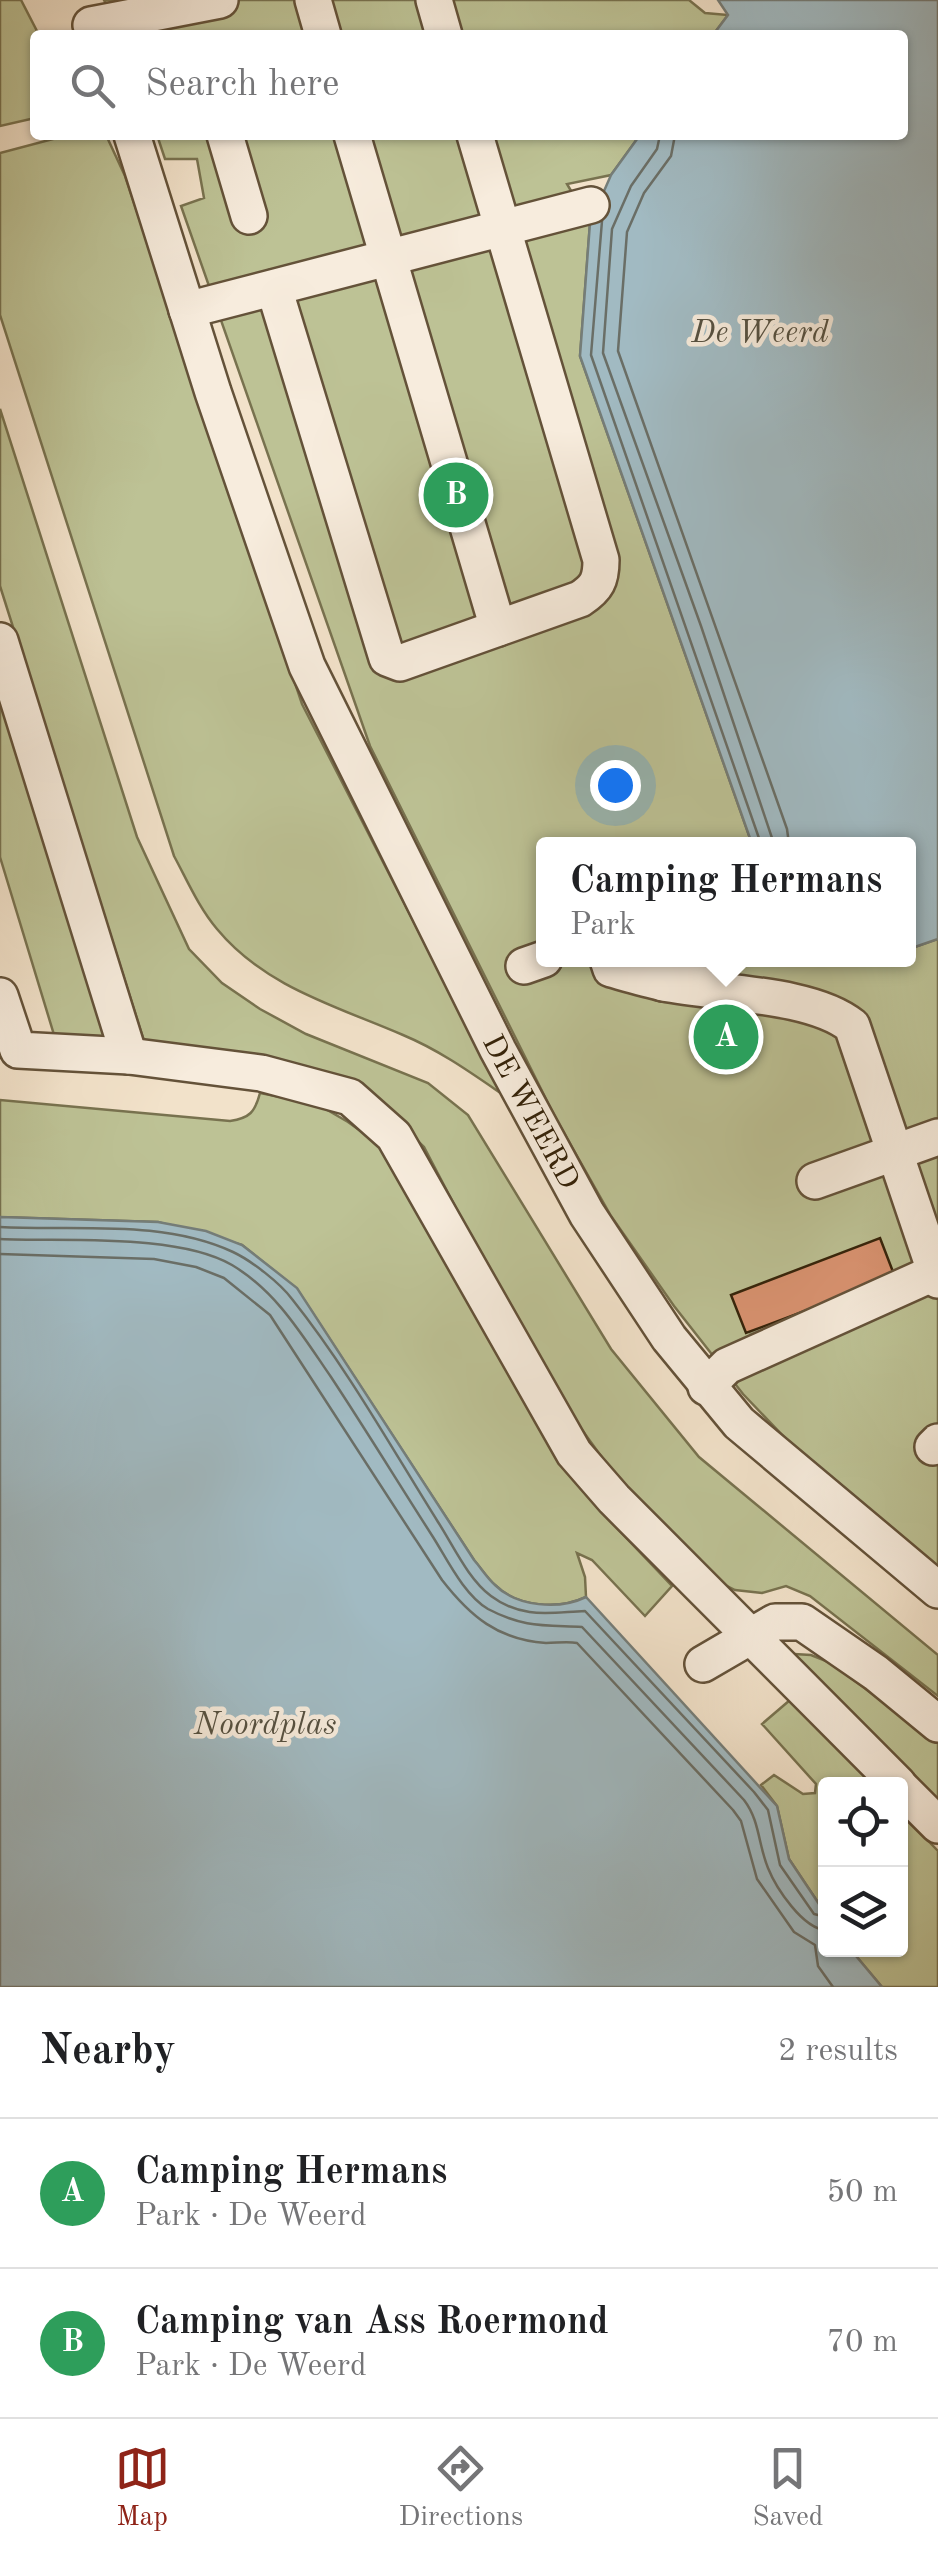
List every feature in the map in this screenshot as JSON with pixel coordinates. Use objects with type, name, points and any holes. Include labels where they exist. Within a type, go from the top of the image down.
[{"type":"street","points":[[313,0],[322,30]]},
{"type":"street","points":[[434,0],[443,30]]},
{"type":"street","points":[[88,20],[201,14]]},
{"type":"street","name":"DE WEERD","points":[[134,140],[307,666],[498,1050],[587,1214],[669,1338],[739,1423],[938,1590]]},
{"type":"street","points":[[227,140],[250,216]]},
{"type":"street","points":[[353,140],[498,628]]},
{"type":"street","points":[[274,288],[387,658],[400,663],[580,599],[592,591],[601,578],[601,560],[477,140]]},
{"type":"street","points":[[188,310],[591,206]]},
{"type":"street","points":[[0,642],[129,1056]]},
{"type":"street","points":[[610,967],[663,983],[806,1005],[840,1016],[852,1026],[937,1274],[727,1366],[706,1386]]},
{"type":"street","points":[[663,983],[666,970],[676,967]]},
{"type":"street","points":[[0,996],[18,1050],[129,1056],[262,1073],[350,1097],[394,1136],[574,1453],[614,1499],[890,1777]]},
{"type":"street","points":[[815,1181],[938,1137]]},
{"type":"street","points":[[702,1664],[775,1622],[802,1622],[876,1673],[938,1724]]},
{"type":"street","points":[[908,1795],[938,1826]]},
{"type":"green space","points":[[0,0],[21,0],[36,30],[30,30],[30,119],[0,126]]},
{"type":"green space","points":[[104,0],[689,0],[705,13],[728,15],[717,30],[120,30]]},
{"type":"green space","points":[[49,140],[108,140],[125,176],[302,704],[502,1094],[429,1047],[303,993],[257,966],[211,921],[194,894],[174,856],[0,315],[0,153]]},
{"type":"green space","points":[[159,140],[636,140],[611,175],[567,184],[590,223],[580,356],[750,837],[536,837],[536,967],[916,967],[916,947],[938,939],[938,1567],[787,1440],[743,1394],[674,1306],[611,1216],[555,1117],[370,746],[181,206],[204,198],[197,159],[165,159]]},
{"type":"green space","points":[[0,409],[137,837],[189,949],[222,983],[260,1009],[306,1034],[428,1083],[468,1115],[611,1349],[699,1457],[938,1655],[938,1696],[810,1596],[786,1586],[762,1593],[735,1590],[713,1579],[614,1474],[569,1412],[424,1147],[368,1092],[319,1070],[144,1041],[0,586]]},
{"type":"green space","points":[[0,692],[105,1038],[55,1038],[0,857]]},
{"type":"green space","points":[[260,1093],[317,1104],[376,1142],[401,1177],[564,1465],[599,1509],[672,1586],[645,1616],[592,1560],[577,1553],[585,1577],[586,1597],[563,1604],[539,1604],[515,1598],[495,1585],[474,1560],[297,1289],[242,1245],[158,1222],[0,1217],[0,1100],[230,1121],[251,1113]]},
{"type":"green space","points":[[794,1654],[811,1655],[831,1663],[938,1743],[938,1809],[908,1777],[793,1663]]},
{"type":"green space","points":[[790,1700],[866,1777],[818,1777],[818,1902],[789,1859],[777,1806],[761,1785],[774,1775],[803,1794],[815,1793],[816,1784],[762,1724]]},
{"type":"green space","points":[[908,1820],[938,1851],[938,1987],[882,1987],[857,1957],[908,1957]]},
{"type":"water","name":"De Weerd","points":[[718,0],[938,0],[938,939],[916,947],[916,837],[750,837],[580,356],[590,223],[611,175],[636,140],[908,140],[908,30],[717,30],[728,15]]},
{"type":"water","name":"Noordplas","points":[[0,1217],[158,1222],[206,1231],[242,1245],[297,1288],[487,1576],[504,1592],[526,1602],[563,1604],[586,1597],[777,1806],[789,1859],[818,1902],[818,1957],[857,1957],[882,1987],[0,1987]]},
{"type":"building","points":[[880,1238],[895,1277],[746,1333],[731,1295]]},
{"type":"place","name":"Camping van Ass Roermond","points":[[456,495]]},
{"type":"place","name":"Camping Hermans","points":[[726,1037]]}]
